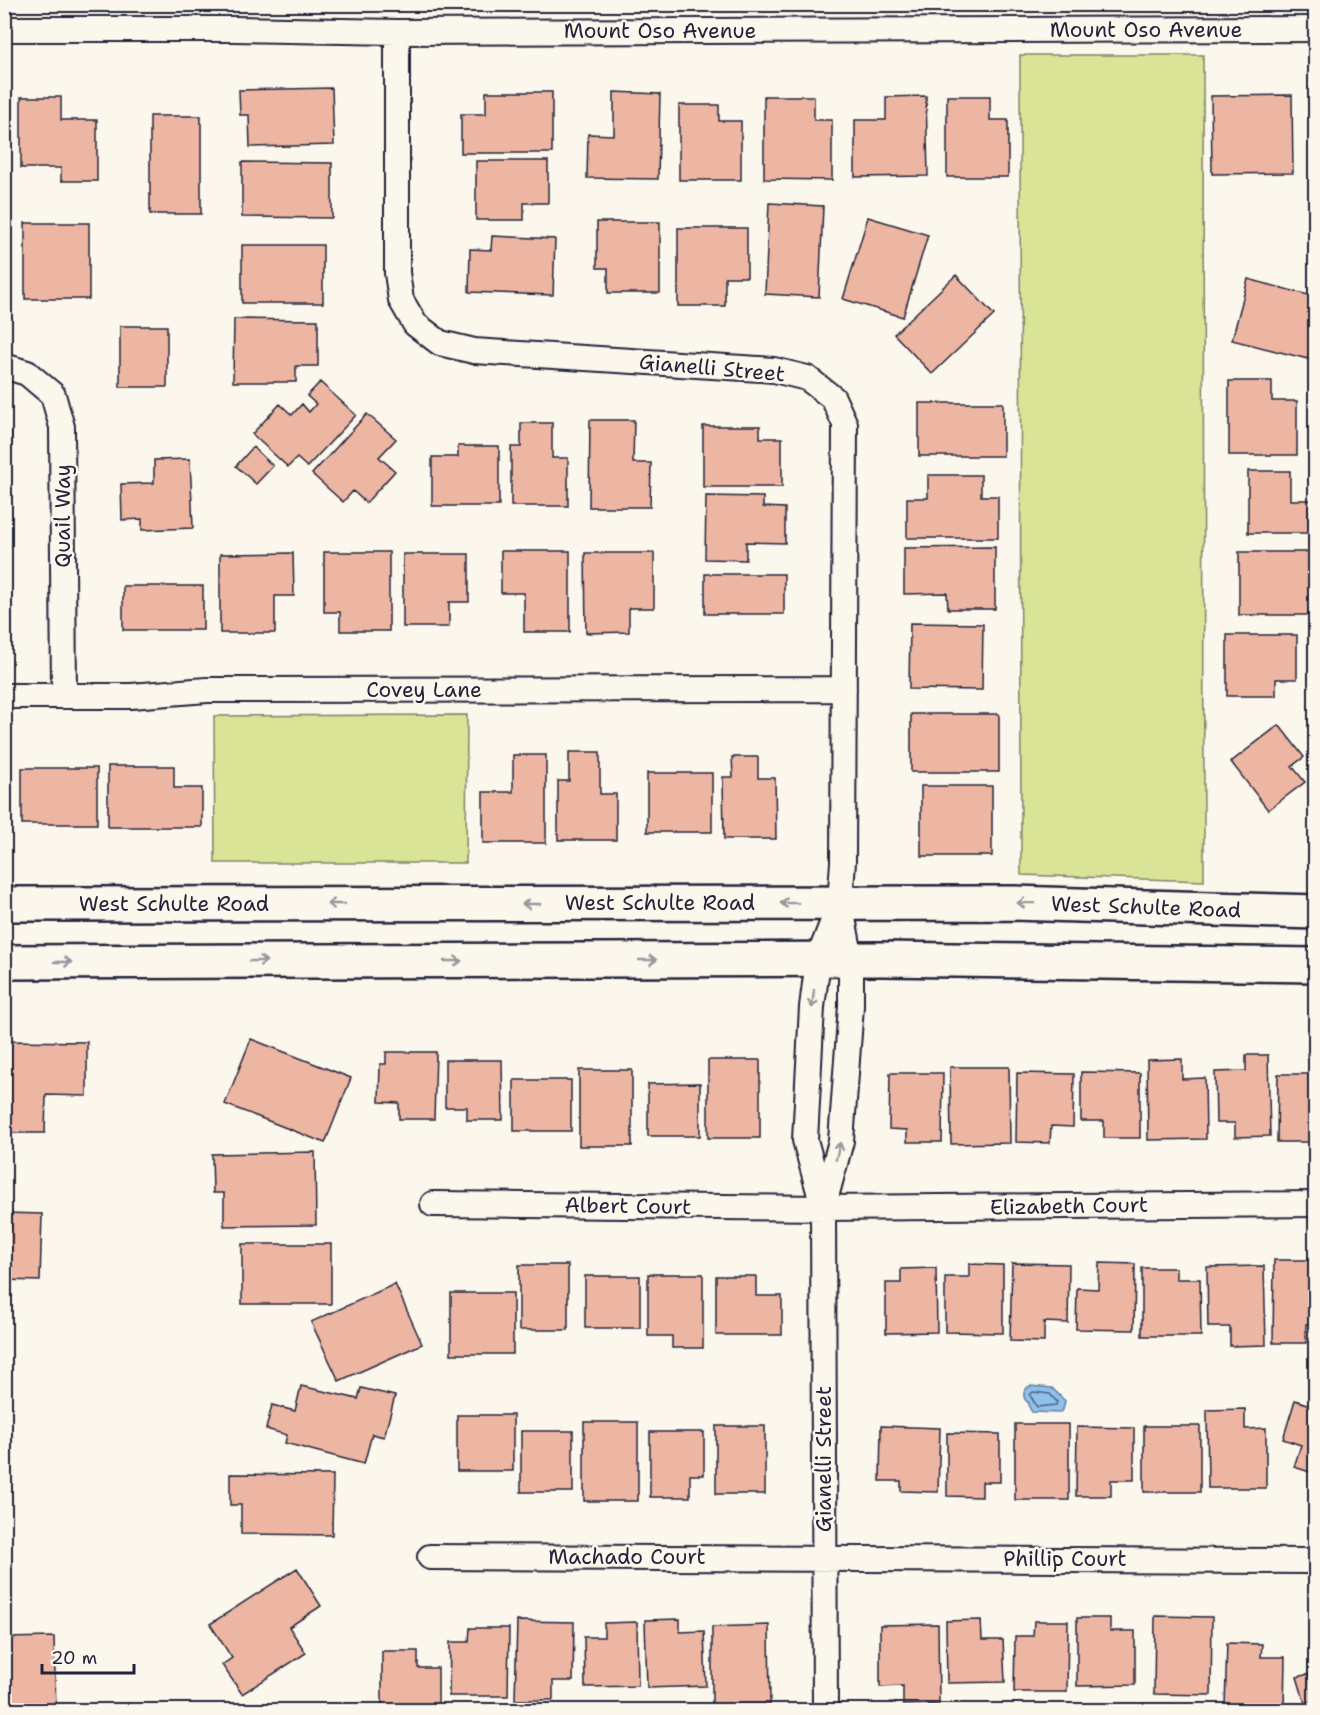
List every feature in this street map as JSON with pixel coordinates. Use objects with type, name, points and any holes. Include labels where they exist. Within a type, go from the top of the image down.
[{"type":"main road","name":"West Schulte Road","points":[[4,904],[1013,903],[1316,912]]},
{"type":"main road","points":[[4,962],[1039,960],[1316,966]]},
{"type":"street","name":"Mount Oso Avenue","points":[[4,29],[397,32],[1316,29]]},
{"type":"street","name":"Gianelli Street","points":[[397,32],[397,273],[400,300],[415,324],[440,343],[474,351],[774,370],[807,378],[833,398],[845,424],[843,862],[840,903],[851,960],[851,1006],[841,1141],[823,1208]]},
{"type":"street","name":"Quail Way","points":[[4,366],[27,373],[53,395],[62,427],[64,696]]},
{"type":"street","name":"Covey Lane","points":[[4,696],[131,696],[207,690],[844,689]]},
{"type":"street","name":"Gianelli Street","points":[[825,1710],[823,1208],[805,1140],[812,1007],[818,960],[840,903]]},
{"type":"street","name":"Albert Court","points":[[433,1204],[823,1208]]},
{"type":"street","name":"Elizabeth Court","points":[[823,1208],[1316,1204]]},
{"type":"street","name":"Machado Court","points":[[430,1557],[824,1557]]},
{"type":"street","name":"Phillip Court","points":[[824,1557],[1305,1561]]},
{"type":"green space","points":[[1020,55],[1203,55],[1204,881],[1021,875]]},
{"type":"green space","points":[[467,715],[466,863],[215,863],[214,716]]},
{"type":"water","points":[[1030,1386],[1052,1388],[1065,1401],[1063,1410],[1058,1413],[1032,1412],[1024,1394]]},
{"type":"building","points":[[332,88],[334,145],[250,147],[249,115],[240,115],[239,90]]},
{"type":"building","points":[[486,92],[552,92],[552,153],[461,153],[461,114],[486,114]]},
{"type":"building","points":[[614,92],[660,94],[658,179],[587,178],[588,134],[614,135]]},
{"type":"building","points":[[1292,95],[1293,173],[1212,174],[1211,96]]},
{"type":"building","points":[[764,96],[814,96],[814,120],[832,120],[832,180],[764,179]]},
{"type":"building","points":[[926,96],[928,176],[855,177],[855,120],[886,120],[886,97]]},
{"type":"building","points":[[947,96],[990,96],[990,120],[1008,120],[1008,177],[947,177]]},
{"type":"building","points":[[21,97],[61,97],[61,120],[97,120],[97,181],[61,181],[61,168],[21,168]]},
{"type":"building","points":[[4,103],[8,103],[10,170],[4,170]]},
{"type":"building","points":[[679,105],[719,105],[719,121],[741,121],[741,180],[679,180]]},
{"type":"building","points":[[150,116],[201,116],[201,214],[150,214]]},
{"type":"building","points":[[476,161],[548,161],[548,203],[524,203],[524,220],[476,220]]},
{"type":"building","points":[[242,162],[332,163],[332,218],[242,217]]},
{"type":"building","points":[[769,203],[823,206],[819,297],[765,294]]},
{"type":"building","points":[[868,217],[928,235],[903,317],[843,299]]},
{"type":"building","points":[[597,222],[660,222],[660,293],[608,293],[608,268],[597,268]]},
{"type":"building","points":[[25,223],[89,223],[89,299],[25,299]]},
{"type":"building","points":[[4,225],[9,225],[8,296],[4,296]]},
{"type":"building","points":[[678,228],[747,228],[747,277],[725,277],[725,306],[678,306]]},
{"type":"building","points":[[492,236],[555,239],[553,295],[469,292],[470,249],[491,250]]},
{"type":"building","points":[[242,245],[323,245],[323,303],[242,303]]},
{"type":"building","points":[[956,275],[994,315],[932,374],[894,334]]},
{"type":"building","points":[[1248,279],[1316,297],[1316,331],[1308,359],[1232,340]]},
{"type":"building","points":[[234,319],[318,320],[318,366],[296,366],[296,382],[233,382]]},
{"type":"building","points":[[120,326],[167,326],[167,387],[120,387]]},
{"type":"building","points":[[1229,381],[1272,381],[1272,401],[1297,401],[1297,455],[1229,455]]},
{"type":"building","points":[[320,382],[356,415],[307,467],[297,458],[288,467],[252,434],[280,404],[292,415],[302,404],[309,412],[316,404],[307,396]]},
{"type":"building","points":[[919,403],[1003,403],[1003,456],[919,456]]},
{"type":"building","points":[[367,414],[396,439],[379,457],[395,471],[366,503],[353,491],[343,502],[312,474]]},
{"type":"building","points":[[590,420],[634,420],[633,463],[651,463],[650,507],[589,507]]},
{"type":"building","points":[[521,423],[552,423],[552,458],[568,458],[568,506],[511,506],[511,447],[521,447]]},
{"type":"building","points":[[703,426],[760,426],[760,438],[782,438],[782,487],[703,487]]},
{"type":"building","points":[[4,432],[11,432],[10,516],[4,516]]},
{"type":"building","points":[[458,446],[499,446],[499,506],[432,506],[432,457],[458,457]]},
{"type":"building","points":[[253,447],[273,466],[256,484],[236,466]]},
{"type":"building","points":[[190,459],[193,528],[142,530],[142,519],[122,520],[121,484],[154,483],[154,460]]},
{"type":"building","points":[[1248,471],[1290,471],[1290,500],[1316,500],[1316,533],[1248,533]]},
{"type":"building","points":[[928,475],[981,475],[981,496],[998,496],[998,538],[907,538],[907,498],[928,498]]},
{"type":"building","points":[[706,496],[763,497],[763,507],[785,508],[785,543],[746,542],[746,560],[705,559]]},
{"type":"building","points":[[995,547],[995,609],[948,609],[947,593],[904,594],[904,548]]},
{"type":"building","points":[[501,551],[570,551],[570,632],[524,632],[524,593],[501,593]]},
{"type":"building","points":[[324,552],[389,552],[389,631],[340,631],[340,612],[324,612]]},
{"type":"building","points":[[1239,552],[1316,552],[1316,615],[1239,615]]},
{"type":"building","points":[[293,553],[294,596],[275,596],[275,633],[220,633],[220,554]]},
{"type":"building","points":[[585,553],[654,553],[654,608],[629,608],[629,632],[586,633]]},
{"type":"building","points":[[403,554],[469,554],[469,602],[449,602],[449,627],[403,627]]},
{"type":"building","points":[[705,574],[784,574],[784,614],[705,614]]},
{"type":"building","points":[[123,586],[203,586],[203,630],[123,630]]},
{"type":"building","points":[[910,623],[983,624],[982,690],[909,689]]},
{"type":"building","points":[[1227,635],[1297,635],[1297,679],[1276,679],[1276,696],[1227,696]]},
{"type":"building","points":[[911,714],[999,714],[999,772],[911,772]]},
{"type":"building","points":[[1279,725],[1304,757],[1292,766],[1305,782],[1268,810],[1231,762]]},
{"type":"building","points":[[569,752],[600,752],[600,794],[616,794],[616,840],[558,840],[558,781],[569,781]]},
{"type":"building","points":[[513,755],[546,755],[546,843],[483,843],[483,792],[513,792]]},
{"type":"building","points":[[732,757],[758,757],[758,778],[775,778],[776,839],[724,839],[723,777],[733,777]]},
{"type":"building","points":[[108,766],[174,766],[174,788],[202,788],[202,827],[108,827]]},
{"type":"building","points":[[22,768],[97,768],[97,824],[22,824]]},
{"type":"building","points":[[647,773],[712,773],[712,832],[647,832]]},
{"type":"building","points":[[921,786],[992,786],[992,856],[921,856]]},
{"type":"building","points":[[251,1039],[351,1078],[325,1143],[225,1104]]},
{"type":"building","points":[[4,1041],[87,1042],[87,1096],[46,1095],[45,1133],[4,1133]]},
{"type":"building","points":[[386,1052],[436,1052],[434,1119],[399,1119],[399,1103],[379,1102],[380,1064],[386,1064]]},
{"type":"building","points":[[1246,1055],[1268,1055],[1270,1136],[1235,1137],[1235,1123],[1216,1123],[1215,1072],[1246,1071]]},
{"type":"building","points":[[1182,1059],[1182,1079],[1205,1078],[1206,1139],[1148,1140],[1147,1060]]},
{"type":"building","points":[[445,1060],[502,1060],[503,1120],[467,1120],[467,1107],[445,1107]]},
{"type":"building","points":[[708,1060],[760,1060],[760,1138],[708,1138]]},
{"type":"building","points":[[950,1067],[1009,1067],[1010,1143],[951,1144]]},
{"type":"building","points":[[579,1070],[632,1070],[632,1146],[579,1146]]},
{"type":"building","points":[[1081,1072],[1140,1073],[1140,1138],[1104,1138],[1104,1121],[1081,1121]]},
{"type":"building","points":[[890,1073],[943,1073],[942,1142],[907,1142],[907,1130],[889,1129]]},
{"type":"building","points":[[1017,1073],[1074,1074],[1073,1127],[1051,1126],[1050,1143],[1016,1142]]},
{"type":"building","points":[[1278,1074],[1316,1074],[1316,1142],[1277,1142]]},
{"type":"building","points":[[514,1080],[571,1080],[571,1131],[514,1131]]},
{"type":"building","points":[[700,1083],[700,1136],[648,1136],[648,1084]]},
{"type":"building","points":[[315,1152],[316,1225],[224,1226],[224,1193],[213,1193],[212,1154]]},
{"type":"building","points":[[4,1213],[42,1214],[40,1281],[4,1280]]},
{"type":"building","points":[[242,1244],[331,1244],[331,1304],[242,1304]]},
{"type":"building","points":[[1274,1260],[1309,1260],[1309,1274],[1316,1275],[1316,1324],[1306,1324],[1306,1343],[1273,1343]]},
{"type":"building","points":[[1012,1263],[1069,1264],[1068,1323],[1044,1322],[1044,1342],[1010,1341]]},
{"type":"building","points":[[1099,1263],[1135,1264],[1134,1330],[1076,1329],[1077,1288],[1098,1289]]},
{"type":"building","points":[[969,1264],[1003,1265],[1003,1333],[945,1332],[945,1277],[969,1277]]},
{"type":"building","points":[[519,1265],[568,1265],[568,1330],[519,1330]]},
{"type":"building","points":[[1264,1266],[1266,1345],[1230,1346],[1230,1327],[1208,1327],[1207,1267]]},
{"type":"building","points":[[936,1268],[937,1332],[886,1333],[886,1283],[901,1283],[901,1269]]},
{"type":"building","points":[[1142,1268],[1176,1268],[1176,1279],[1200,1279],[1201,1336],[1142,1336]]},
{"type":"building","points":[[648,1274],[703,1274],[703,1348],[672,1348],[672,1336],[648,1336]]},
{"type":"building","points":[[585,1276],[640,1276],[640,1328],[585,1328]]},
{"type":"building","points":[[716,1276],[756,1276],[756,1296],[782,1296],[782,1335],[716,1335]]},
{"type":"building","points":[[395,1284],[422,1344],[339,1381],[311,1322]]},
{"type":"building","points":[[451,1293],[513,1293],[513,1354],[451,1354]]},
{"type":"building","points":[[301,1386],[358,1399],[361,1388],[395,1396],[384,1437],[372,1434],[364,1464],[285,1443],[287,1435],[266,1429],[272,1405],[295,1411]]},
{"type":"building","points":[[1295,1400],[1316,1407],[1316,1474],[1294,1467],[1301,1445],[1283,1439]]},
{"type":"building","points":[[1245,1409],[1245,1429],[1266,1428],[1266,1488],[1208,1488],[1207,1410]]},
{"type":"building","points":[[457,1415],[513,1415],[513,1471],[457,1471]]},
{"type":"building","points":[[584,1422],[638,1422],[638,1501],[584,1501]]},
{"type":"building","points":[[1015,1424],[1069,1424],[1069,1500],[1015,1500]]},
{"type":"building","points":[[716,1426],[765,1426],[765,1494],[716,1494]]},
{"type":"building","points":[[881,1426],[940,1428],[938,1492],[901,1491],[901,1481],[880,1481]]},
{"type":"building","points":[[1144,1426],[1200,1426],[1200,1492],[1144,1492]]},
{"type":"building","points":[[1077,1427],[1134,1428],[1134,1480],[1111,1480],[1111,1496],[1076,1496]]},
{"type":"building","points":[[521,1431],[573,1431],[573,1492],[521,1492]]},
{"type":"building","points":[[650,1432],[704,1432],[704,1475],[690,1475],[690,1497],[650,1497]]},
{"type":"building","points":[[947,1433],[1000,1434],[1000,1482],[982,1482],[982,1497],[947,1496]]},
{"type":"building","points":[[230,1474],[333,1475],[332,1535],[241,1534],[241,1505],[230,1505]]},
{"type":"building","points":[[4,1492],[6,1492],[10,1581],[4,1582]]},
{"type":"building","points":[[297,1568],[321,1606],[289,1627],[306,1653],[242,1694],[222,1665],[232,1658],[210,1624]]},
{"type":"building","points":[[1155,1616],[1212,1617],[1211,1695],[1154,1694]]},
{"type":"building","points":[[1077,1618],[1110,1618],[1110,1631],[1135,1631],[1135,1685],[1077,1686]]},
{"type":"building","points":[[680,1619],[680,1632],[704,1631],[706,1686],[647,1688],[645,1620]]},
{"type":"building","points":[[981,1620],[982,1640],[1003,1640],[1005,1682],[947,1683],[946,1621]]},
{"type":"building","points":[[517,1621],[574,1622],[573,1681],[553,1681],[553,1700],[515,1700]]},
{"type":"building","points":[[1034,1621],[1068,1621],[1067,1692],[1014,1692],[1015,1636],[1033,1636]]},
{"type":"building","points":[[637,1622],[638,1686],[585,1687],[584,1637],[604,1637],[604,1623]]},
{"type":"building","points":[[938,1624],[939,1704],[903,1705],[903,1686],[880,1687],[880,1625]]},
{"type":"building","points":[[769,1625],[770,1705],[712,1705],[712,1627]]},
{"type":"building","points":[[470,1628],[509,1628],[508,1696],[449,1696],[450,1642],[469,1642]]},
{"type":"building","points":[[54,1637],[56,1710],[4,1710],[4,1638]]},
{"type":"building","points":[[1227,1643],[1262,1644],[1261,1657],[1285,1657],[1284,1708],[1225,1706]]},
{"type":"building","points":[[382,1651],[418,1651],[418,1668],[438,1668],[438,1710],[382,1710]]},
{"type":"building","points":[[1316,1672],[1316,1710],[1307,1710],[1297,1677]]}]
